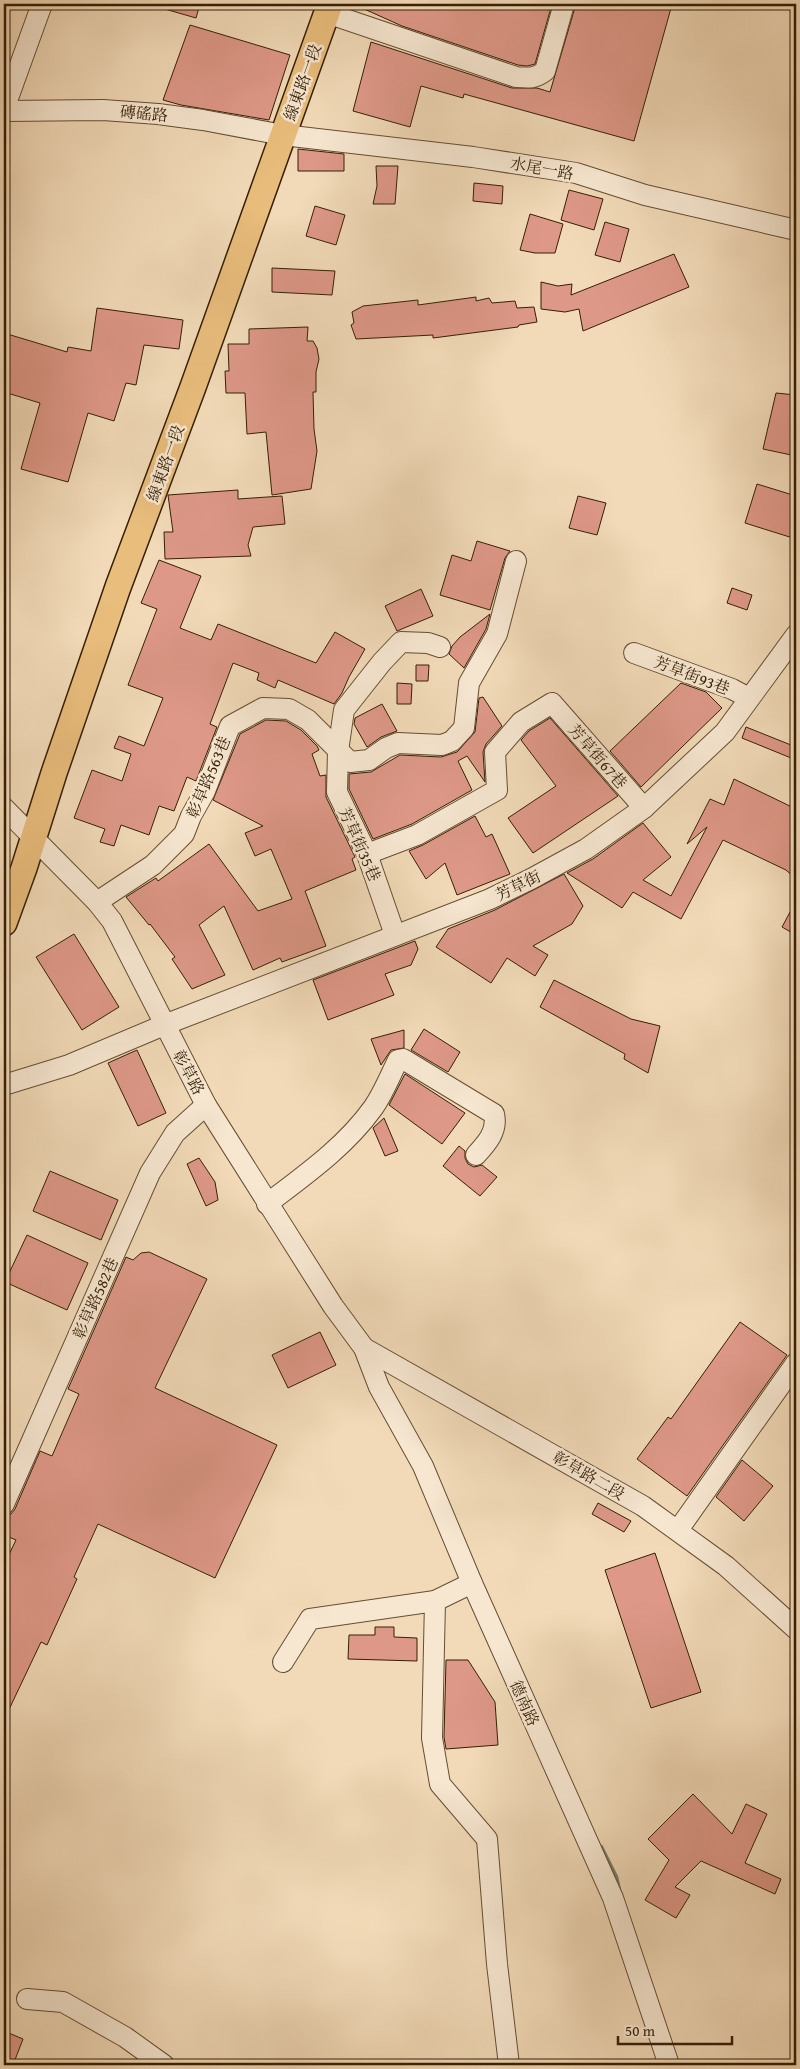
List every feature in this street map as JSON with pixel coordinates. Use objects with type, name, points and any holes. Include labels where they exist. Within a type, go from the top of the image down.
[{"type":"main road","name":"線東路一段","points":[[4,923],[118,587],[197,377],[328,8]]},
{"type":"street","points":[[4,110],[42,4]]},
{"type":"street","points":[[328,8],[508,74],[529,78],[538,76],[545,71],[564,4]]},
{"type":"street","name":"磚磘路","points":[[4,110],[103,110],[158,114],[283,135]]},
{"type":"street","name":"水尾一路","points":[[283,135],[472,157],[576,173],[645,195],[796,230]]},
{"type":"street","name":"彰草路563巷","points":[[97,902],[153,864],[184,834],[191,816],[205,791],[230,726],[263,708],[289,709],[308,720],[350,762],[369,760],[386,748],[398,743],[442,745],[452,741],[464,728],[469,683],[497,634],[516,561]]},
{"type":"street","name":"芳草街","points":[[4,1085],[69,1065],[164,1025],[490,899],[586,849],[644,808],[710,748],[725,732],[796,635]]},
{"type":"street","name":"芳草街35巷","points":[[396,935],[367,854],[337,792],[338,751],[344,710],[382,662],[401,642],[428,643],[440,646]]},
{"type":"street","name":"芳草街93巷","points":[[634,653],[732,689],[749,698]]},
{"type":"street","name":"芳草街67巷","points":[[367,854],[417,835],[497,790],[495,752],[521,722],[552,703],[644,808]]},
{"type":"street","name":"彰草路","points":[[4,808],[34,836],[97,902],[112,921],[206,1105],[333,1306],[364,1348]]},
{"type":"street","points":[[267,1204],[319,1164],[355,1131],[374,1107],[398,1060],[403,1059],[494,1114],[494,1130],[488,1141],[476,1155]]},
{"type":"street","name":"彰草路582巷","points":[[4,1504],[150,1173],[175,1133],[206,1105]]},
{"type":"street","name":"彰草路二段","points":[[364,1348],[612,1487],[678,1530],[726,1566],[796,1629]]},
{"type":"street","name":"德南路","points":[[364,1348],[379,1387],[423,1466],[472,1583],[613,1898],[668,2065]]},
{"type":"street","points":[[678,1530],[796,1363]]},
{"type":"street","points":[[283,1662],[310,1619],[435,1601],[472,1583]]},
{"type":"street","points":[[435,1601],[432,1738],[440,1784],[487,1839],[496,1964],[509,2065]]},
{"type":"street","points":[[27,1999],[62,2002],[125,2037],[164,2065]]},
{"type":"building","points":[[158,4],[200,4],[196,18],[158,7]]},
{"type":"building","points":[[353,4],[552,4],[535,64],[527,66],[518,65],[402,26]]},
{"type":"building","points":[[576,4],[654,4],[671,8],[634,141],[464,94],[463,98],[421,86],[410,127],[353,111],[371,42],[512,88],[537,88],[550,92]]},
{"type":"building","points":[[190,25],[290,55],[269,120],[181,105],[163,100]]},
{"type":"building","points":[[298,149],[344,154],[344,171],[298,171]]},
{"type":"building","points":[[376,166],[398,166],[395,204],[373,204],[377,186]]},
{"type":"building","points":[[474,183],[503,186],[502,204],[473,201]]},
{"type":"building","points":[[569,190],[603,199],[594,230],[561,220]]},
{"type":"building","points":[[315,206],[345,215],[336,245],[306,236]]},
{"type":"building","points":[[530,214],[563,224],[555,253],[535,253],[520,250]]},
{"type":"building","points":[[605,222],[629,229],[620,262],[595,255]]},
{"type":"building","points":[[674,254],[689,287],[583,331],[579,309],[565,312],[541,309],[541,282],[558,286],[572,284],[571,295]]},
{"type":"building","points":[[272,268],[335,271],[332,295],[272,292]]},
{"type":"building","points":[[476,297],[476,301],[489,298],[492,303],[515,301],[517,308],[534,307],[537,322],[519,325],[518,327],[433,338],[433,335],[356,339],[351,325],[354,323],[352,312],[363,306],[418,300],[418,305]]},
{"type":"building","points":[[97,308],[183,320],[179,349],[144,345],[136,385],[126,383],[114,421],[88,413],[68,482],[21,469],[40,403],[4,392],[4,333],[67,352],[68,347],[91,351]]},
{"type":"building","points":[[308,327],[307,341],[313,341],[317,348],[319,359],[316,372],[316,392],[313,392],[314,429],[317,451],[311,489],[272,495],[266,432],[247,434],[245,393],[226,393],[225,371],[229,371],[228,344],[249,344],[249,329]]},
{"type":"building","points":[[776,393],[796,395],[796,456],[763,449]]},
{"type":"building","points":[[757,484],[796,496],[796,539],[745,523]]},
{"type":"building","points":[[238,490],[238,499],[282,496],[285,524],[253,527],[248,545],[251,556],[165,559],[164,532],[173,532],[168,495]]},
{"type":"building","points":[[578,496],[606,503],[597,535],[569,528]]},
{"type":"building","points":[[477,541],[510,551],[505,558],[490,610],[440,595],[452,555],[471,561]]},
{"type":"building","points":[[159,560],[201,576],[180,628],[211,640],[218,624],[316,663],[335,632],[365,649],[342,693],[334,704],[278,680],[275,688],[257,680],[259,673],[233,663],[210,724],[217,727],[196,781],[187,777],[174,811],[159,806],[149,835],[121,825],[114,846],[100,842],[105,829],[74,818],[92,770],[122,781],[131,754],[114,748],[119,736],[144,746],[163,698],[128,685],[157,609],[141,603]]},
{"type":"building","points":[[732,588],[752,595],[747,610],[727,603]]},
{"type":"building","points":[[421,589],[433,616],[397,631],[385,606]]},
{"type":"building","points":[[490,614],[486,629],[464,668],[449,654],[452,646],[460,637]]},
{"type":"building","points":[[416,665],[429,665],[428,681],[416,681]]},
{"type":"building","points":[[397,683],[412,684],[411,704],[397,704]]},
{"type":"building","points":[[681,683],[706,692],[722,708],[641,787],[610,751]]},
{"type":"building","points":[[483,697],[502,726],[486,744],[483,752],[485,782],[467,756],[458,761],[472,790],[412,824],[373,839],[349,789],[349,774],[371,772],[400,755],[441,757],[457,752],[475,732],[479,698]]},
{"type":"building","points":[[382,704],[397,731],[381,737],[367,747],[354,724],[355,718]]},
{"type":"building","points":[[550,718],[618,796],[533,853],[508,818],[556,786],[521,740],[529,731]]},
{"type":"building","points":[[266,720],[286,721],[301,730],[317,746],[319,750],[312,754],[320,776],[326,775],[326,797],[355,857],[352,859],[356,870],[305,891],[326,946],[282,962],[280,958],[253,970],[224,906],[199,925],[225,975],[192,989],[172,959],[175,957],[150,924],[126,897],[156,878],[158,881],[209,844],[258,911],[292,899],[271,849],[255,856],[245,833],[263,826],[213,800],[240,734]]},
{"type":"building","points":[[746,727],[796,747],[796,760],[742,738]]},
{"type":"building","points":[[734,779],[796,809],[796,879],[786,870],[723,840],[681,919],[633,892],[622,908],[567,873],[593,859],[643,823],[671,857],[643,880],[671,896],[707,827],[687,844],[710,799],[724,805]]},
{"type":"building","points":[[475,816],[486,837],[492,834],[510,874],[457,895],[445,863],[426,879],[409,851]]},
{"type":"building","points":[[564,874],[583,906],[572,924],[533,946],[548,955],[535,976],[507,958],[491,983],[436,947],[448,929],[495,910]]},
{"type":"building","points":[[796,901],[796,935],[782,927]]},
{"type":"building","points":[[74,934],[119,1007],[82,1030],[36,957]]},
{"type":"building","points":[[415,941],[418,949],[411,965],[385,974],[394,995],[328,1020],[313,980]]},
{"type":"building","points":[[554,980],[631,1019],[660,1026],[648,1073],[624,1059],[625,1054],[540,1007]]},
{"type":"building","points":[[424,1029],[460,1052],[448,1072],[411,1050]]},
{"type":"building","points":[[404,1030],[404,1048],[391,1050],[381,1065],[371,1039]]},
{"type":"building","points":[[137,1050],[166,1113],[138,1126],[108,1063]]},
{"type":"building","points":[[405,1074],[465,1113],[442,1144],[389,1105]]},
{"type":"building","points":[[384,1118],[398,1151],[385,1156],[373,1128]]},
{"type":"building","points":[[459,1146],[465,1151],[465,1158],[468,1164],[474,1167],[482,1165],[497,1177],[480,1196],[443,1166]]},
{"type":"building","points":[[199,1158],[215,1182],[218,1200],[206,1206],[187,1164]]},
{"type":"building","points":[[50,1171],[118,1200],[101,1240],[33,1211]]},
{"type":"building","points":[[27,1235],[88,1263],[67,1310],[5,1282]]},
{"type":"building","points":[[149,1252],[207,1279],[155,1388],[277,1445],[215,1578],[98,1524],[74,1577],[77,1579],[47,1645],[41,1642],[4,1720],[4,1565],[16,1540],[4,1535],[4,1516],[11,1514],[15,1509],[40,1451],[52,1456],[79,1394],[68,1389],[126,1257],[133,1260],[141,1253]]},
{"type":"building","points":[[740,1322],[787,1355],[687,1496],[637,1459],[668,1417],[671,1419]]},
{"type":"building","points":[[320,1332],[336,1365],[288,1388],[272,1355]]},
{"type":"building","points":[[742,1460],[773,1486],[744,1521],[716,1497]]},
{"type":"building","points":[[598,1503],[631,1521],[624,1532],[592,1514]]},
{"type":"building","points":[[655,1553],[701,1692],[651,1708],[605,1570]]},
{"type":"building","points":[[375,1627],[394,1627],[394,1637],[417,1638],[417,1661],[348,1659],[349,1635],[375,1635]]},
{"type":"building","points":[[446,1660],[468,1660],[495,1702],[498,1745],[446,1749],[444,1737]]},
{"type":"building","points":[[693,1794],[732,1834],[746,1804],[767,1814],[745,1863],[781,1879],[775,1894],[701,1861],[675,1887],[690,1895],[676,1918],[645,1900],[669,1860],[648,1839]]},
{"type":"building","points":[[4,2031],[23,2039],[13,2065],[4,2065]]},
{"type":"waterway","points":[[601,1847],[616,1877],[619,1890]]}]
